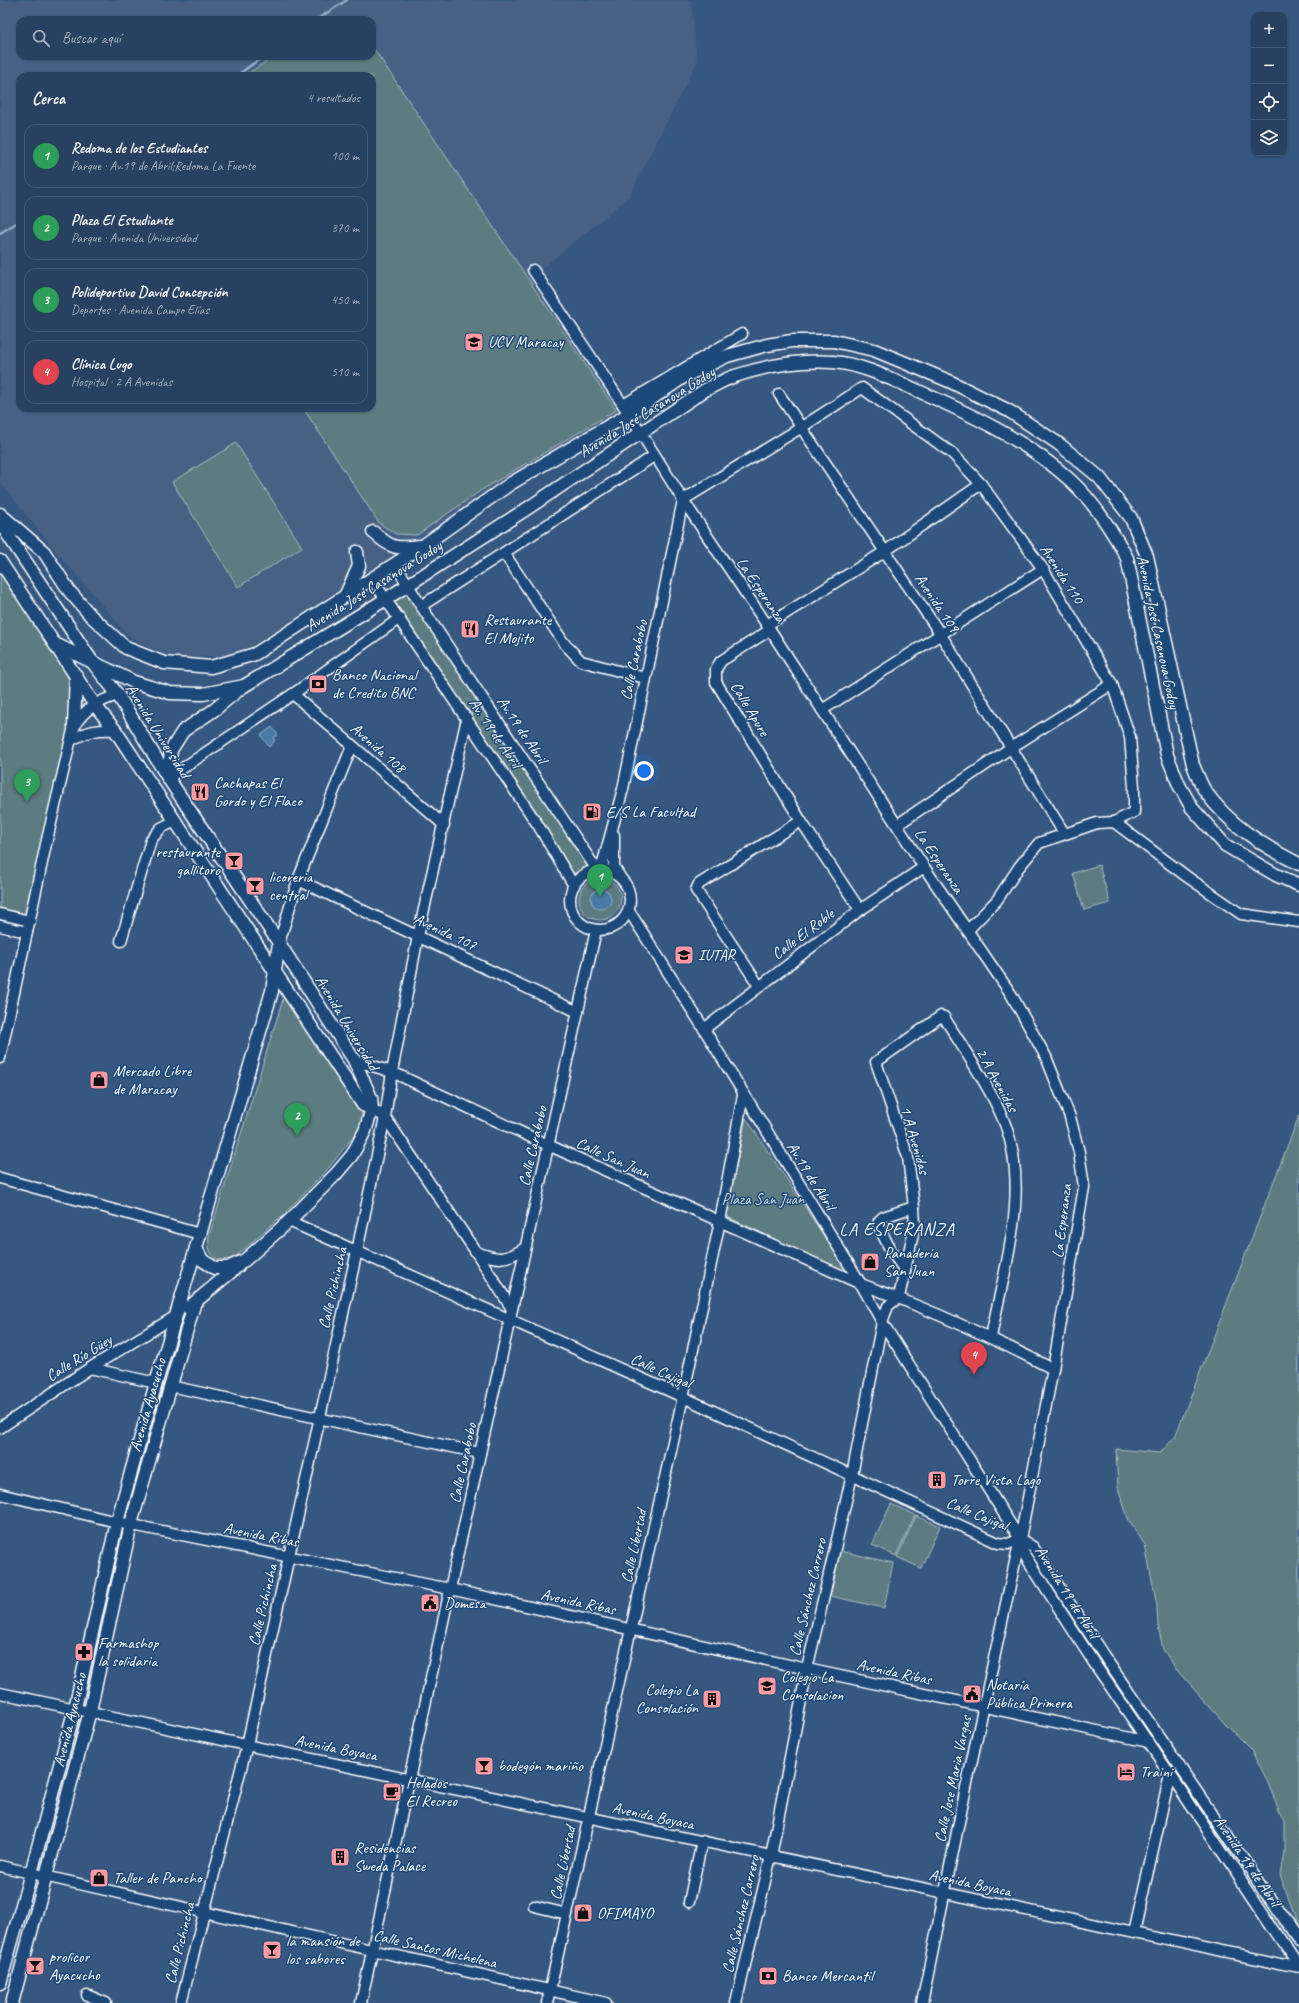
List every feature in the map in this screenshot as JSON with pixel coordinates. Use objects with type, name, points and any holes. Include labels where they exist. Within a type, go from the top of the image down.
[{"type":"street","name":"La Esperanza","points":[[533,270],[626,409],[654,456],[924,867],[1012,994],[1046,1057],[1070,1117],[1079,1152],[1084,1187],[1054,1369],[1020,1538]]},
{"type":"street","points":[[626,409],[742,334]]},
{"type":"street","name":"Avenida José Casanova Godoy","points":[[0,514],[44,552],[70,592],[91,616],[126,648],[164,663],[211,667],[256,654],[346,594],[424,545],[510,484],[626,409],[685,376],[727,356],[767,344],[792,341],[834,341],[874,350],[949,381],[1009,411],[1059,444],[1099,478],[1131,518],[1147,556],[1193,765],[1204,789],[1224,816],[1269,849],[1299,864]]},
{"type":"street","name":"Avenida José Casanova Godoy","points":[[56,644],[134,682],[170,693],[203,694],[244,686],[386,599],[528,508],[705,390],[734,376],[764,368],[793,364],[834,362],[878,373],[938,400],[996,430],[1042,457],[1071,481],[1095,507],[1113,532],[1127,558],[1167,755],[1179,785],[1192,808],[1225,845],[1276,875],[1299,885]]},
{"type":"street","name":"Avenida 110","points":[[802,427],[862,388],[953,454],[981,484],[1043,569],[1112,684],[1130,737],[1134,787],[1134,812],[1114,822]]},
{"type":"street","name":"Avenida 109","points":[[779,394],[941,636],[1064,833]]},
{"type":"street","points":[[683,500],[802,427]]},
{"type":"street","points":[[395,564],[421,606],[654,456]]},
{"type":"street","name":"Calle Apure","points":[[860,910],[801,821],[716,682],[716,670],[721,661],[768,628],[884,552],[981,484]]},
{"type":"street","name":"Calle Carabobo","points":[[614,827],[683,500]]},
{"type":"street","name":"Avenida Universidad","points":[[0,523],[93,663],[118,695],[168,778],[354,1060],[371,1098],[372,1109],[363,1105],[176,821],[115,730],[94,704],[56,644],[0,561]]},
{"type":"street","points":[[373,532],[389,546],[406,548],[424,545]]},
{"type":"street","points":[[346,594],[358,566],[358,552]]},
{"type":"street","points":[[504,553],[564,643],[581,661],[645,678]]},
{"type":"street","points":[[822,710],[941,636],[1043,569]]},
{"type":"street","points":[[372,579],[386,599]]},
{"type":"street","name":"Av. 19 de Abril","points":[[386,599],[538,825],[574,886]]},
{"type":"street","name":"Av.19 de Abril","points":[[421,606],[601,870]]},
{"type":"street","points":[[168,778],[293,694],[400,618]]},
{"type":"street","points":[[0,1058],[46,844],[72,740],[76,675]]},
{"type":"street","points":[[897,825],[1012,748],[1112,684]]},
{"type":"street","points":[[168,778],[171,750],[183,731],[214,710],[244,686]]},
{"type":"street","name":"Avenida 108","points":[[293,694],[444,825]]},
{"type":"street","points":[[74,726],[78,719],[94,704],[118,695]]},
{"type":"street","name":"Calle Pichincha","points":[[181,2003],[203,1912],[247,1745],[357,1251],[385,1117],[418,936],[467,718]]},
{"type":"street","points":[[72,740],[90,731],[98,729],[115,730]]},
{"type":"street","points":[[278,943],[298,880],[352,746]]},
{"type":"street","points":[[121,941],[151,840],[162,828],[176,821]]},
{"type":"street","points":[[759,986],[696,890],[696,887],[801,821]]},
{"type":"street","points":[[968,930],[997,900],[1019,867],[1039,843],[1064,833],[1097,823],[1114,822],[1186,876],[1241,914],[1299,922]]},
{"type":"street","points":[[601,870],[614,827]]},
{"type":"street","points":[[614,827],[614,868],[620,877],[628,889],[630,896],[629,911],[623,920],[616,926],[606,930],[596,930],[587,927],[579,921],[573,914],[570,905],[570,895],[574,886],[584,875],[601,870],[620,877]]},
{"type":"street","name":"Calle El Roble","points":[[704,1029],[860,910],[924,867]]},
{"type":"street","name":"Avenida 107","points":[[298,880],[578,1012]]},
{"type":"street","name":"Av.19 de Abril","points":[[629,911],[704,1029],[743,1095],[861,1284],[882,1322],[1020,1538]]},
{"type":"street","points":[[0,914],[30,921]]},
{"type":"street","points":[[0,926],[27,932]]},
{"type":"street","name":"Calle Carabobo","points":[[361,2003],[450,1589],[596,930]]},
{"type":"street","name":"Avenida Ayacucho","points":[[0,1983],[32,1874],[75,1708],[117,1522],[156,1383],[272,991],[278,943]]},
{"type":"street","name":"2 A Avenidas","points":[[876,1062],[939,1017],[944,1017],[998,1107],[1004,1121],[1014,1163],[1016,1182],[1015,1214],[991,1337]]},
{"type":"street","name":"Calle San Juan","points":[[354,1060],[392,1072],[548,1145],[861,1284],[899,1298],[991,1337],[1054,1369]]},
{"type":"street","name":"1 A Avenidas","points":[[876,1062],[875,1065],[908,1157],[914,1207],[915,1225],[899,1298]]},
{"type":"street","name":"Calle Libertad","points":[[547,2003],[683,1397],[720,1221],[743,1095]]},
{"type":"street","points":[[176,1316],[194,1305],[245,1260],[336,1174],[352,1155],[365,1131],[372,1109],[385,1117],[476,1252],[512,1309]]},
{"type":"street","points":[[0,1178],[200,1234]]},
{"type":"street","points":[[905,1271],[890,1249],[878,1225],[879,1221],[883,1217],[914,1207]]},
{"type":"street","name":"Calle Cajigal","points":[[288,1221],[683,1397],[998,1543],[1008,1544],[1020,1538]]},
{"type":"street","points":[[196,1248],[202,1260],[215,1268],[228,1268],[245,1260]]},
{"type":"street","points":[[476,1252],[501,1259],[512,1256],[525,1248]]},
{"type":"street","name":"Calle Sánchez Carrero","points":[[736,2003],[771,1856],[807,1669],[852,1475],[882,1322],[888,1306],[899,1298]]},
{"type":"street","name":"Avenida Ayacucho","points":[[12,2003],[90,1711],[131,1524],[194,1305]]},
{"type":"street","name":"Calle Río Güey","points":[[0,1428],[90,1368],[176,1316]]},
{"type":"street","points":[[90,1368],[156,1383]]},
{"type":"street","points":[[170,1386],[480,1453]]},
{"type":"street","name":"Avenida Ribas","points":[[0,1494],[117,1522],[450,1589],[807,1669],[1149,1742]]},
{"type":"street","name":"Calle Jose Maria Vargas","points":[[922,2003],[1020,1538]]},
{"type":"street","name":"Avenida 19 de Abril","points":[[1020,1538],[1024,1554],[1094,1663],[1149,1742],[1299,1968]]},
{"type":"street","name":"Avenida 19 de Abril","points":[[1020,1538],[1033,1547],[1104,1656],[1299,1940]]},
{"type":"street","name":"Avenida Boyaca","points":[[0,1693],[409,1778],[589,1818],[1299,1968]]},
{"type":"street","points":[[1134,1934],[1170,1774]]},
{"type":"street","points":[[688,1902],[702,1842]]},
{"type":"street","name":"Calle Santos Michelena","points":[[0,1866],[606,2003]]},
{"type":"street","points":[[534,1906],[567,1914]]},
{"type":"street","points":[[87,1995],[106,2003]]},
{"type":"shaded area","name":"UCV Maracay","points":[[0,0],[691,0],[697,62],[629,197],[533,276],[624,411],[461,512],[251,647],[221,656],[188,658],[156,652],[128,635],[48,542],[0,482]]},
{"type":"shaded area","points":[[272,727],[278,735],[273,738],[275,741],[269,747],[261,735]]},
{"type":"shaded area","points":[[601,889],[608,892],[611,899],[608,906],[601,909],[594,906],[591,899],[594,892]]},
{"type":"green space","points":[[376,52],[616,410],[480,491],[417,535],[396,534],[379,523],[306,412],[376,412],[376,72],[250,72],[269,60],[376,60]]},
{"type":"green space","points":[[236,443],[302,547],[238,587],[172,482]]},
{"type":"green space","points":[[0,572],[79,682],[26,928],[0,921]]},
{"type":"green space","points":[[406,589],[587,866],[573,874],[391,600]]},
{"type":"green space","points":[[1099,865],[1110,903],[1084,910],[1073,873]]},
{"type":"green space","points":[[596,878],[604,878],[612,881],[618,887],[621,899],[618,911],[612,917],[604,920],[596,920],[588,917],[582,911],[579,903],[579,895],[582,887],[588,881]]},
{"type":"green space","points":[[284,996],[362,1111],[360,1128],[326,1171],[285,1213],[236,1256],[230,1259],[219,1259],[211,1254],[209,1249],[209,1236]]},
{"type":"green space","points":[[1299,1116],[1299,1930],[1296,1926],[1280,1874],[1284,1851],[1284,1821],[1264,1774],[1251,1750],[1226,1725],[1175,1668],[1163,1649],[1158,1626],[1157,1606],[1145,1545],[1129,1521],[1118,1488],[1116,1449],[1160,1453],[1175,1437]]},
{"type":"green space","name":"Plaza San Juan","points":[[746,1118],[849,1274],[726,1216]]},
{"type":"green space","points":[[891,1504],[915,1515],[896,1556],[872,1545]]},
{"type":"green space","points":[[916,1516],[940,1526],[921,1568],[897,1557]]},
{"type":"green space","points":[[840,1551],[893,1563],[884,1608],[830,1596]]},
{"type":"waterway","points":[[322,16],[347,0]]},
{"type":"waterway","points":[[242,72],[258,60]]},
{"type":"waterway","points":[[0,233],[16,223]]},
{"type":"place","name":"UCV Maracay","points":[[474,342]]},
{"type":"place","name":"Restaurante El Mojito","points":[[470,629]]},
{"type":"place","name":"Banco Nacional de Credito BNC","points":[[318,684]]},
{"type":"place","name":"Cachapas El Gordo y El Flaco","points":[[200,792]]},
{"type":"place","name":"Polideportivo David Concepción","points":[[27,802]]},
{"type":"place","name":"E/S La Facultad","points":[[592,812]]},
{"type":"place","name":"restaurante gallitoro","points":[[234,861]]},
{"type":"place","name":"licoreria central","points":[[255,886]]},
{"type":"place","name":"Redoma de los Estudiantes","points":[[600,897]]},
{"type":"place","name":"IUTAR","points":[[684,955]]},
{"type":"place","name":"Mercado Libre de Maracay","points":[[99,1080]]},
{"type":"place","name":"Plaza El Estudiante","points":[[297,1136]]},
{"type":"place","name":"Panaderia San Juan","points":[[870,1262]]},
{"type":"place","name":"Clínica Lugo","points":[[974,1375]]},
{"type":"place","name":"Torre Vista Lago","points":[[937,1480]]},
{"type":"place","name":"Domesa","points":[[430,1603]]},
{"type":"place","name":"Farmashop la solidaria","points":[[84,1652]]},
{"type":"place","name":"Colegio La Consolacion","points":[[767,1686]]},
{"type":"place","name":"Notaría Pública Primera","points":[[972,1694]]},
{"type":"place","name":"Colegio La Consolación","points":[[712,1699]]},
{"type":"place","name":"bodegón mariño","points":[[484,1766]]},
{"type":"place","name":"Traini","points":[[1126,1772]]},
{"type":"place","name":"Helados El Recreo","points":[[392,1792]]},
{"type":"place","name":"Residencias Sweda Palace","points":[[340,1857]]},
{"type":"place","name":"Taller de Pancho","points":[[99,1878]]},
{"type":"place","name":"OFIMAYO","points":[[583,1913]]},
{"type":"place","name":"la mansión de los sabores","points":[[272,1950]]},
{"type":"place","name":"prolicor Ayacucho","points":[[35,1966]]},
{"type":"place","name":"Banco Mercantil","points":[[768,1976]]},
{"type":"district","name":"LA ESPERANZA","points":[[897,1229]]}]
